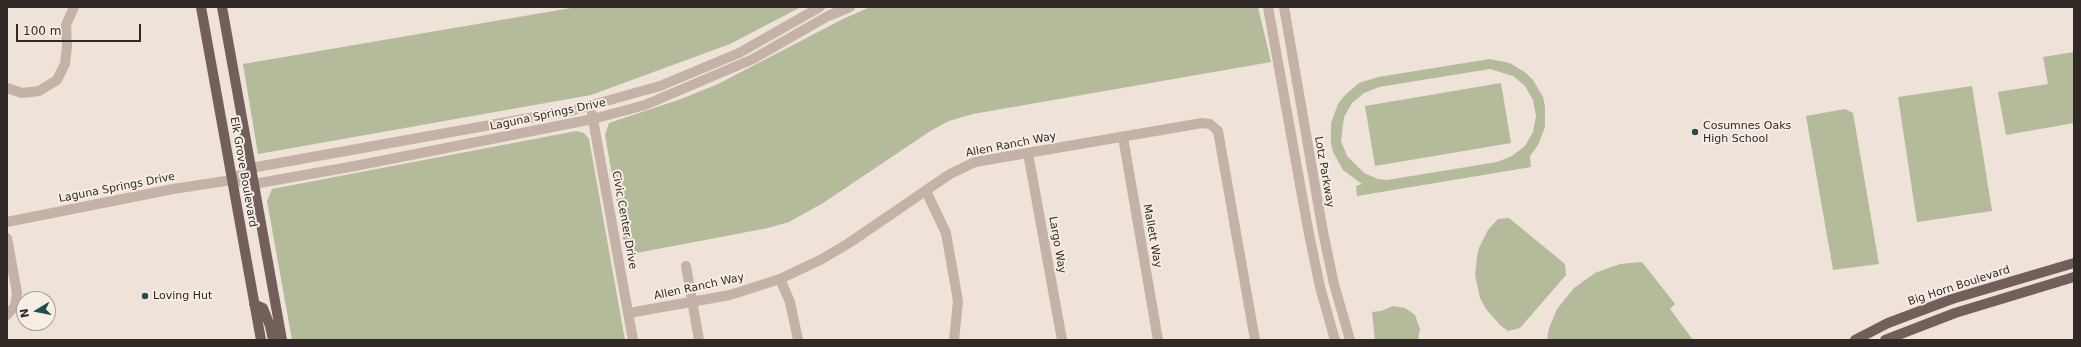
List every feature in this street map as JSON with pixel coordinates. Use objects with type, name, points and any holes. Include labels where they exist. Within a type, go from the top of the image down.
[{"type":"main road","name":"Elk Grove Boulevard","points":[[201,7],[261,340]]},
{"type":"main road","name":"Elk Grove Boulevard","points":[[222,7],[282,340]]},
{"type":"main road","name":"Big Horn Boulevard","points":[[1855,340],[1888,323],[1952,299],[2074,262]]},
{"type":"main road","points":[[1885,340],[1955,313],[2074,277]]},
{"type":"main road","points":[[254,304],[263,308],[270,326],[273,340]]},
{"type":"street","points":[[7,88],[22,92],[40,91],[57,80],[65,64],[67,46],[66,25],[74,7]]},
{"type":"street","name":"Laguna Springs Drive","points":[[232,180],[251,168],[529,118],[590,105],[660,86],[739,53],[820,7]]},
{"type":"street","name":"Laguna Springs Drive","points":[[7,222],[173,189],[232,180],[254,184],[355,166],[594,119],[645,104],[753,59],[828,16],[850,7]]},
{"type":"street","points":[[1268,7],[1309,234],[1320,287],[1335,340]]},
{"type":"street","name":"Lotz Parkway","points":[[1284,7],[1323,232],[1334,284],[1350,340]]},
{"type":"street","name":"Civic Center Drive","points":[[590,105],[594,119],[633,340]]},
{"type":"street","name":"Allen Ranch Way","points":[[629,313],[692,303],[730,295],[780,278],[822,259],[849,243],[950,174],[975,162],[1202,123],[1210,124],[1218,132],[1255,340]]},
{"type":"street","name":"Mallett Way","points":[[1123,137],[1158,340]]},
{"type":"street","name":"Largo Way","points":[[1028,153],[1062,340]]},
{"type":"street","points":[[926,191],[946,233],[958,301],[954,340]]},
{"type":"street","points":[[7,238],[17,293],[15,306],[7,315]]},
{"type":"street","points":[[686,266],[699,340]]},
{"type":"street","points":[[780,278],[790,302],[798,340]]},
{"type":"green space","points":[[577,7],[801,7],[730,44],[591,95],[258,154],[243,64]]},
{"type":"green space","points":[[870,7],[1258,7],[1271,62],[973,114],[949,121],[932,130],[823,203],[789,222],[768,228],[626,255],[605,135],[609,123],[681,99],[718,84],[843,19]]},
{"type":"green space","points":[[2074,52],[2074,123],[2006,135],[1998,92],[2048,84],[2043,57]]},
{"type":"green space","points":[[1490,59],[1510,63],[1526,73],[1533,80],[1543,97],[1545,107],[1545,127],[1538,145],[1530,156],[1531,167],[1357,196],[1356,186],[1362,184],[1343,170],[1333,152],[1331,143],[1331,123],[1338,104],[1344,96],[1359,83],[1378,77]],"holes":[[[1490,69],[1513,76],[1525,86],[1533,100],[1536,116],[1533,132],[1525,146],[1512,156],[1497,162],[1387,180],[1378,179],[1364,173],[1347,156],[1341,141],[1344,117],[1352,103],[1364,93],[1379,87]]]},
{"type":"green space","points":[[1501,83],[1511,143],[1375,166],[1365,106]]},
{"type":"green space","points":[[1972,86],[1992,211],[1917,222],[1898,97]]},
{"type":"green space","points":[[1845,109],[1853,113],[1879,264],[1833,270],[1806,116]]},
{"type":"green space","points":[[576,131],[584,133],[589,139],[625,340],[292,340],[267,201],[272,189]]},
{"type":"green space","points":[[1509,218],[1565,264],[1566,275],[1520,328],[1508,331],[1500,325],[1486,309],[1480,298],[1475,275],[1478,250],[1488,230],[1498,219]]},
{"type":"green space","points":[[1642,262],[1675,304],[1670,309],[1693,340],[1547,340],[1549,328],[1557,309],[1574,288],[1595,273],[1620,264]]},
{"type":"green space","points":[[1393,306],[1405,308],[1415,315],[1420,329],[1418,340],[1375,340],[1372,312],[1381,311]]},
{"type":"place","name":"Cosumnes Oaks High School","points":[[1695,132]]},
{"type":"place","name":"Loving Hut","points":[[145,296]]}]
